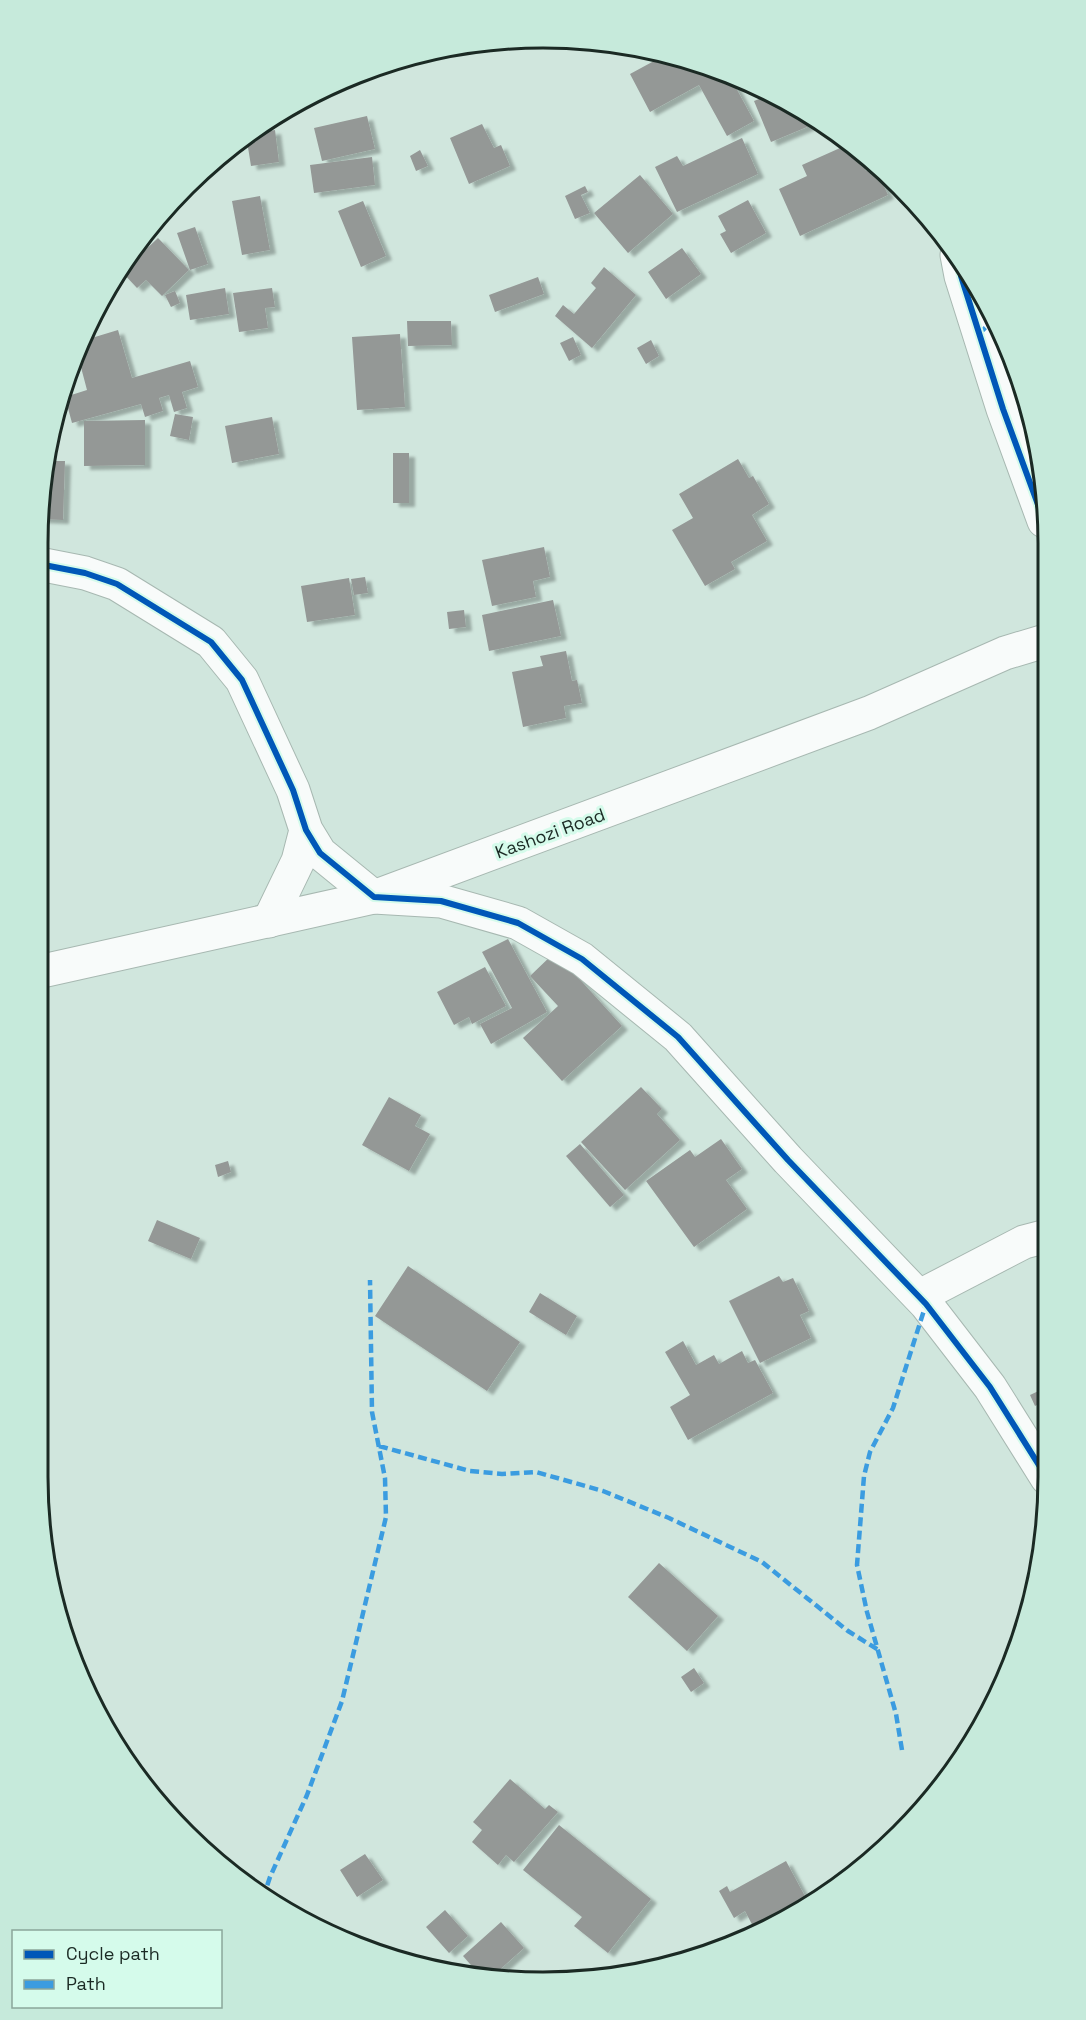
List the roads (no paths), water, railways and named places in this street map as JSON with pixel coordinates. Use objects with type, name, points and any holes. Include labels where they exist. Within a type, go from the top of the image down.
[{"type":"street","points":[[962,280],[1003,409],[1036,499]]},
{"type":"street","points":[[48,566],[85,573],[117,584],[211,642],[242,680],[293,790],[306,830],[320,853],[374,897],[441,901],[519,923],[582,959],[678,1037],[788,1160],[920,1296],[990,1387],[1038,1464]]},
{"type":"street","name":"Kashozi Road","points":[[48,970],[374,897],[869,713],[1005,653],[1038,643]]},
{"type":"street","points":[[269,921],[298,861],[306,830]]},
{"type":"street","points":[[920,1296],[1024,1242],[1038,1238]]}]
